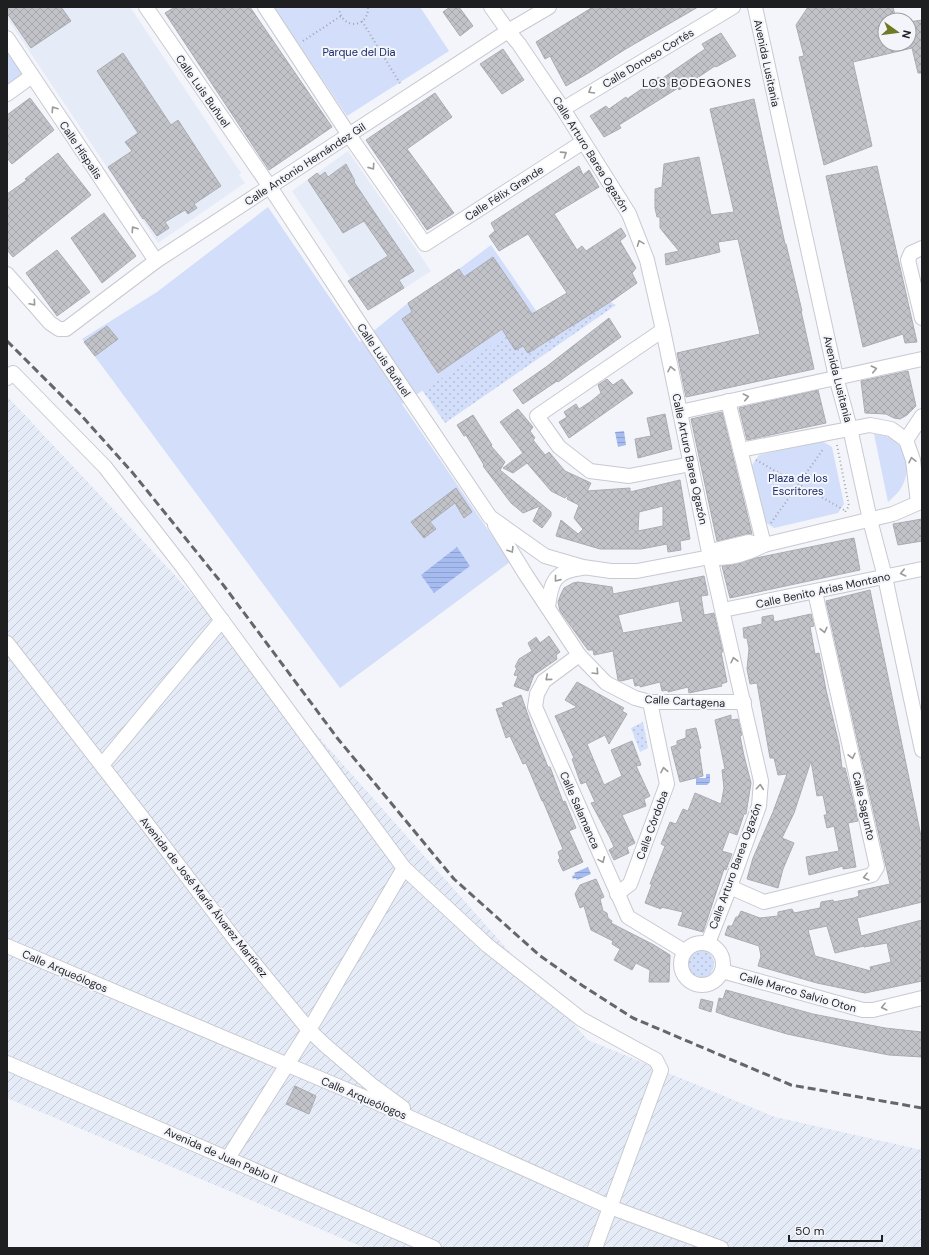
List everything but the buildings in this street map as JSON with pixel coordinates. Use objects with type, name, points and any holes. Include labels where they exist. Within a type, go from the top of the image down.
[{"type":"street","points":[[264,7],[349,135]]},
{"type":"street","name":"Calle Arturo Barea Ogazón","points":[[491,7],[519,44],[563,109],[629,214],[647,260],[710,556],[761,781],[759,806],[708,943]]},
{"type":"street","name":"Calle Antonio Hernández Gil","points":[[7,274],[50,323],[58,329],[66,329],[156,261],[270,188],[508,31],[549,7]]},
{"type":"street","name":"Calle Donoso Cortés","points":[[563,109],[733,7]]},
{"type":"street","name":"Avenida Lusitania","points":[[755,7],[836,377],[850,428],[870,520],[885,577],[922,750]]},
{"type":"street","name":"Calle Luis Buñuel","points":[[150,8],[490,517],[545,556],[583,568],[611,571],[637,571],[710,556]]},
{"type":"street","name":"Calle Híspalis","points":[[7,38],[156,261]]},
{"type":"street","points":[[7,94],[32,76]]},
{"type":"street","name":"Calle Félix Grande","points":[[349,135],[425,244],[583,142]]},
{"type":"street","points":[[916,250],[908,260],[922,318]]},
{"type":"street","points":[[663,330],[537,416],[559,447],[590,471],[629,476],[691,464]]},
{"type":"street","points":[[680,412],[922,359]]},
{"type":"street","points":[[7,378],[13,373],[104,467],[182,566],[404,868],[487,945],[581,1019],[656,1060],[661,1070],[595,1248]]},
{"type":"street","points":[[728,401],[746,454],[764,545]]},
{"type":"street","points":[[906,440],[922,416]]},
{"type":"street","points":[[710,556],[715,550],[748,542],[764,545],[870,520],[893,514],[921,502],[913,460],[906,440],[891,429],[870,425],[850,428],[832,434],[746,454]]},
{"type":"street","name":"Calle Cartagena","points":[[490,517],[579,655],[606,683],[635,698],[650,702],[744,702]]},
{"type":"street","points":[[548,607],[551,587],[559,575],[569,569],[583,568]]},
{"type":"street","name":"Calle Benito Arias Montano","points":[[723,610],[922,569]]},
{"type":"street","name":"Calle Sagunto","points":[[730,887],[764,902],[872,876],[877,867],[815,592]]},
{"type":"street","points":[[102,765],[222,620]]},
{"type":"street","name":"Avenida de José María Álvarez Martínez","points":[[7,643],[236,941],[309,1030],[373,1086],[426,1125]]},
{"type":"street","name":"Calle Salamanca","points":[[579,655],[544,681],[537,694],[535,707],[628,917],[684,951]]},
{"type":"street","name":"Calle Córdoba","points":[[617,894],[630,884],[667,784],[650,702]]},
{"type":"street","points":[[228,1158],[309,1030],[404,868]]},
{"type":"street","points":[[700,942],[708,943],[715,947],[721,954],[723,962],[722,970],[718,978],[712,983],[704,985],[694,984],[684,975],[680,966],[681,959],[684,951],[693,944],[700,942]]},
{"type":"street","name":"Calle Arqueólogos","points":[[7,946],[373,1101],[610,1206],[721,1248]]},
{"type":"street","name":"Calle Marco Salvio Oton","points":[[722,970],[863,1010],[873,1010],[922,998]]},
{"type":"street","name":"Avenida de Juan Pablo II","points":[[7,1063],[434,1248]]},
{"type":"path","points":[[339,7],[341,16],[344,20],[352,24],[362,21],[368,13],[368,7]]},
{"type":"path","points":[[292,48],[341,16]]},
{"type":"path","points":[[362,21],[408,96]]},
{"type":"path","points":[[769,525],[832,434],[835,439],[849,503],[849,506],[842,514]]},
{"type":"path","points":[[746,454],[845,511]]},
{"type":"shaded area","points":[[7,7],[130,7],[241,173],[239,175],[245,183],[158,243],[7,18]]},
{"type":"shaded area","points":[[348,151],[431,271],[371,310],[292,191]]},
{"type":"shaded area","points":[[7,396],[171,571],[588,1040],[775,1117],[922,1150],[922,1248],[365,1248],[7,1098]]},
{"type":"green space","name":"Parque del Dia","points":[[274,7],[420,7],[449,51],[347,116]]},
{"type":"green space","points":[[7,49],[24,73],[7,86]]},
{"type":"green space","points":[[268,207],[360,342],[408,303],[459,269],[491,245],[539,315],[402,404],[510,562],[340,688],[82,339],[157,292]]},
{"type":"green space","points":[[610,302],[616,305],[445,423],[420,387],[503,328],[515,350],[523,346],[528,353]]},
{"type":"green space","points":[[874,434],[886,436],[893,440],[899,445],[906,460],[906,476],[903,484],[898,492],[888,502]]},
{"type":"green space","name":"Plaza de los Escritores","points":[[822,441],[832,447],[844,504],[838,513],[774,528],[765,522],[752,465],[759,455]]},
{"type":"green space","points":[[643,722],[648,748],[640,752],[631,728]]},
{"type":"green space","points":[[700,950],[710,954],[714,964],[710,974],[700,978],[690,974],[686,964],[690,954]]},
{"type":"water","points":[[624,431],[626,445],[618,447],[615,432]]},
{"type":"water","points":[[457,547],[470,566],[434,593],[421,575]]},
{"type":"water","points":[[706,774],[710,774],[710,782],[707,785],[696,785],[696,778],[706,778]]},
{"type":"water","points":[[588,867],[591,874],[577,880],[576,878],[573,879],[572,876],[575,875],[574,873]]},
{"type":"railway","points":[[7,341],[80,414],[132,472],[224,586],[338,739],[454,879],[539,955],[583,986],[633,1018],[791,1085],[922,1108]]},
{"type":"district","name":"LOS BODEGONES","points":[[697,83]]}]
